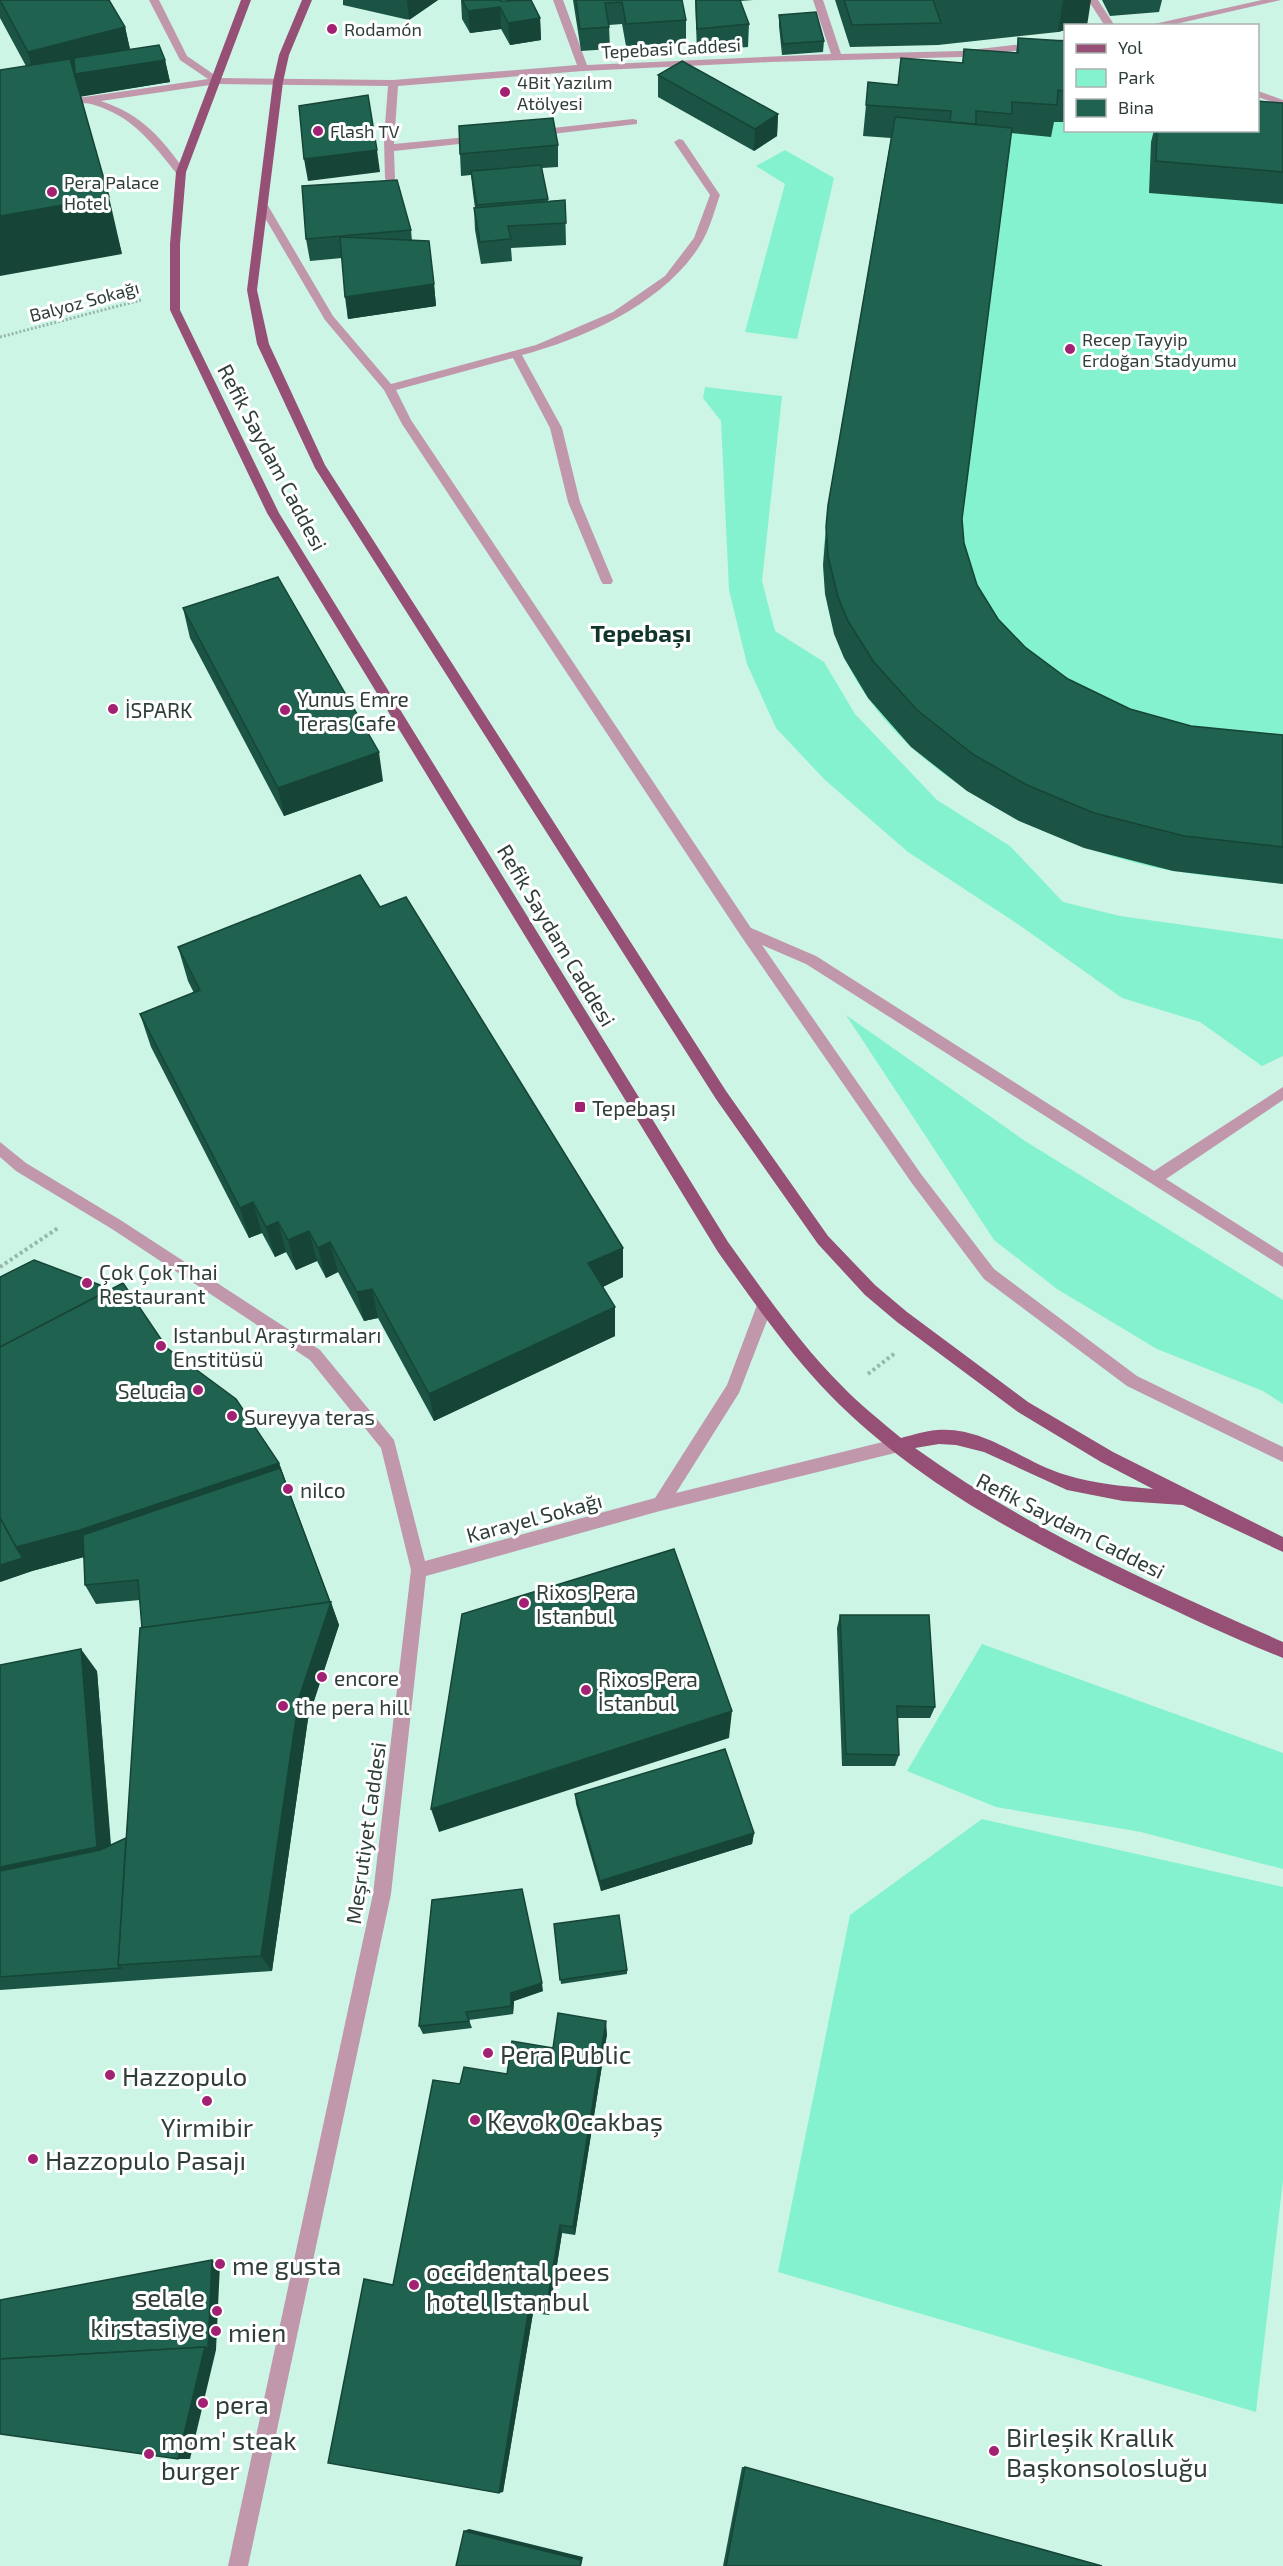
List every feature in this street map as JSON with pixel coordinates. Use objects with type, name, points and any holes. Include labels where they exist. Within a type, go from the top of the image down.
[{"type":"main road","name":"Refik Saydam Caddesi","points":[[246,0],[228,42],[217,81],[181,172],[175,244],[175,310],[273,513],[723,1246],[787,1335],[838,1392],[898,1445],[958,1490],[1016,1525],[1130,1582],[1283,1650]]},
{"type":"main road","name":"Refik Saydam Caddesi","points":[[307,0],[284,55],[278,82],[252,290],[262,344],[320,465],[721,1095],[796,1205],[843,1263],[870,1290],[921,1332],[1023,1407],[1107,1457],[1283,1545]]},
{"type":"main road","points":[[898,1445],[939,1437],[952,1438],[990,1447],[1065,1482],[1102,1491],[1189,1500]]},
{"type":"street","points":[[154,0],[183,58],[217,81]]},
{"type":"street","points":[[558,0],[583,68]]},
{"type":"street","points":[[818,0],[837,57]]},
{"type":"street","points":[[1093,0],[1109,24]]},
{"type":"street","points":[[1157,24],[1228,4],[1276,0]]},
{"type":"street","name":"Tepebasi Caddesi","points":[[56,104],[217,81],[393,83],[583,68],[961,54],[1064,42]]},
{"type":"street","points":[[390,179],[389,148],[393,83]]},
{"type":"street","points":[[1259,95],[1283,103]]},
{"type":"street","points":[[90,100],[118,110],[144,127],[181,172]]},
{"type":"street","points":[[528,133],[633,122]]},
{"type":"street","points":[[389,148],[494,137]]},
{"type":"street","points":[[389,388],[540,347],[617,314],[669,278],[699,238],[715,195],[679,142]]},
{"type":"street","points":[[263,206],[329,318],[389,388],[406,421],[746,932],[916,1178],[989,1274],[1132,1381],[1283,1455]]},
{"type":"street","points":[[516,354],[556,428],[574,502],[607,581]]},
{"type":"street","points":[[746,932],[812,960],[1283,1261]]},
{"type":"street","points":[[1154,1179],[1283,1093]]},
{"type":"street","name":"Meşrutiyet Caddesi","points":[[0,1148],[21,1167],[88,1207],[315,1355],[388,1445],[419,1570],[382,1894],[238,2566]]},
{"type":"street","points":[[660,1504],[734,1388],[765,1305]]},
{"type":"street","name":"Karayel Sokağı","points":[[419,1570],[660,1504],[898,1445]]},
{"type":"path","name":"Balyoz Sokağı","points":[[0,337],[175,291]]},
{"type":"path","points":[[0,1267],[88,1207]]},
{"type":"path","points":[[838,1392],[877,1369],[921,1332]]},
{"type":"green space","name":"Recep Tayyip Erdoğan Stadyumu","points":[[1064,73],[1064,132],[1259,132],[1259,129],[1283,116],[1283,884],[1196,874],[1144,865],[1086,848],[1028,824],[973,794],[922,757],[880,713],[847,663],[828,606],[824,543],[894,139]]},
{"type":"green space","points":[[785,150],[834,178],[797,339],[745,332],[785,184],[756,166]]},
{"type":"green space","points":[[705,387],[782,396],[762,581],[775,631],[824,662],[855,714],[937,800],[1010,846],[1063,902],[1120,916],[1283,939],[1283,1056],[1262,1066],[1200,1022],[1122,998],[1022,927],[908,852],[825,780],[776,728],[747,664],[729,590],[721,421],[703,398]]},
{"type":"green space","points":[[846,1015],[1025,1141],[1283,1300],[1283,1404],[1263,1391],[1157,1349],[1057,1289],[994,1240]]},
{"type":"green space","points":[[982,1644],[1283,1753],[1283,1869],[1141,1832],[996,1807],[907,1771]]},
{"type":"green space","points":[[982,1819],[1283,1887],[1283,2180],[1256,2412],[778,2272],[850,1915]]},
{"type":"building","points":[[0,0],[109,0],[125,27],[28,52]]},
{"type":"building","points":[[462,0],[531,0],[540,18],[508,23],[500,7],[468,11]]},
{"type":"building","points":[[576,0],[682,0],[686,20],[626,24],[622,2],[605,3],[609,27],[580,29]]},
{"type":"building","points":[[696,0],[740,0],[749,24],[697,29]]},
{"type":"building","points":[[844,0],[933,0],[941,23],[852,25]]},
{"type":"building","points":[[816,12],[824,41],[783,44],[779,15]]},
{"type":"building","points":[[1018,38],[1064,41],[1064,91],[1058,90],[1057,105],[1012,102],[1012,114],[976,111],[976,124],[950,122],[951,111],[866,105],[868,82],[898,85],[901,58],[963,63],[964,49],[1018,53]]},
{"type":"building","points":[[159,45],[165,60],[75,74],[74,58]]},
{"type":"building","points":[[70,59],[109,197],[0,216],[0,70]]},
{"type":"building","points":[[682,61],[778,114],[755,129],[658,75]]},
{"type":"building","points":[[368,95],[377,150],[304,159],[299,106]]},
{"type":"building","points":[[1259,101],[1283,103],[1283,172],[1156,161],[1157,132],[1259,132]]},
{"type":"building","points":[[895,117],[1012,128],[962,519],[964,543],[977,585],[998,619],[1025,647],[1068,679],[1130,709],[1191,726],[1283,735],[1283,847],[1184,836],[1094,813],[1027,785],[974,755],[917,710],[873,661],[848,621],[838,597],[828,556],[826,527],[828,505]]},
{"type":"building","points":[[553,118],[558,145],[460,154],[459,126]]},
{"type":"building","points":[[541,165],[548,199],[477,205],[471,171]]},
{"type":"building","points":[[397,180],[411,230],[306,239],[302,186]]},
{"type":"building","points":[[565,200],[566,223],[508,226],[511,239],[480,242],[474,208]]},
{"type":"building","points":[[340,237],[429,241],[434,284],[345,297]]},
{"type":"building","name":"Yunus Emre Teras Cafe","points":[[278,577],[379,752],[278,788],[183,608]]},
{"type":"building","points":[[360,875],[380,907],[406,897],[623,1248],[588,1263],[615,1307],[429,1394],[372,1289],[357,1292],[330,1242],[318,1248],[309,1231],[288,1240],[278,1222],[266,1227],[253,1202],[240,1208],[140,1014],[200,990],[178,947]]},
{"type":"building","points":[[34,1260],[111,1289],[0,1347],[0,1277]]},
{"type":"building","points":[[123,1283],[167,1348],[236,1399],[279,1463],[80,1530],[16,1547],[0,1518],[0,1347]]},
{"type":"building","points":[[280,1468],[330,1602],[142,1628],[138,1580],[85,1585],[83,1535]]},
{"type":"building","points":[[0,1518],[23,1558],[0,1565]]},
{"type":"building","name":"Rixos Pera İstanbul","points":[[674,1549],[732,1711],[431,1809],[462,1614]]},
{"type":"building","points":[[331,1602],[299,1698],[261,1956],[118,1965],[140,1628]]},
{"type":"building","points":[[840,1615],[929,1615],[935,1707],[897,1706],[899,1755],[846,1754]]},
{"type":"building","points":[[81,1649],[97,1847],[0,1867],[0,1665]]},
{"type":"building","points":[[725,1749],[754,1833],[600,1881],[575,1794]]},
{"type":"building","points":[[126,1838],[118,1965],[121,1968],[0,1977],[0,1871],[100,1850]]},
{"type":"building","points":[[522,1889],[542,1983],[511,1993],[511,2006],[466,2012],[469,2021],[419,2026],[432,1900]]},
{"type":"building","points":[[619,1915],[627,1970],[560,1980],[554,1924]]},
{"type":"building","points":[[558,2013],[606,2021],[573,2227],[560,2225],[546,2310],[529,2308],[499,2493],[328,2463],[364,2279],[393,2285],[433,2080],[460,2084],[464,2067],[507,2074],[512,2041],[553,2048]]},
{"type":"building","points":[[212,2260],[208,2348],[0,2359],[0,2300]]},
{"type":"building","points":[[205,2347],[178,2459],[0,2434],[0,2359]]},
{"type":"building","points":[[745,2467],[1102,2566],[726,2566]]},
{"type":"building","points":[[464,2531],[581,2560],[580,2566],[456,2566]]},
{"type":"place","name":"Rodamón","points":[[332,29]]},
{"type":"place","name":"4Bit Yazılım Atölyesi","points":[[505,92]]},
{"type":"place","name":"Flash TV","points":[[318,131]]},
{"type":"place","name":"Pera Palace Hotel","points":[[52,192]]},
{"type":"place","name":"Recep Tayyip Erdoğan Stadyumu","points":[[1070,349]]},
{"type":"place","name":"İSPARK","points":[[113,709]]},
{"type":"place","name":"Yunus Emre Teras Cafe","points":[[285,710]]},
{"type":"place","name":"Tepebaşı","points":[[580,1107]]},
{"type":"place","name":"Çok Çok Thai Restaurant","points":[[87,1283]]},
{"type":"place","name":"Istanbul Araştırmaları Enstitüsü","points":[[161,1346]]},
{"type":"place","name":"Selucia","points":[[198,1390]]},
{"type":"place","name":"Sureyya teras","points":[[232,1416]]},
{"type":"place","name":"nilco","points":[[288,1489]]},
{"type":"place","name":"Rixos Pera Istanbul","points":[[524,1603]]},
{"type":"place","name":"encore","points":[[322,1677]]},
{"type":"place","name":"Rixos Pera İstanbul","points":[[586,1690]]},
{"type":"place","name":"the pera hill","points":[[283,1706]]},
{"type":"place","name":"Pera Public","points":[[488,2053]]},
{"type":"place","name":"Hazzopulo","points":[[110,2075]]},
{"type":"place","name":"Yirmibir","points":[[207,2101]]},
{"type":"place","name":"Kevok Ocakbaş","points":[[475,2120]]},
{"type":"place","name":"Hazzopulo Pasajı","points":[[33,2159]]},
{"type":"place","name":"me gusta","points":[[220,2264]]},
{"type":"place","name":"occidental pees hotel Istanbul","points":[[414,2285]]},
{"type":"place","name":"selale kirstasiye","points":[[217,2311]]},
{"type":"place","name":"mien","points":[[216,2331]]},
{"type":"place","name":"pera","points":[[203,2403]]},
{"type":"place","name":"Birleşik Krallık Başkonsolosluğu","points":[[994,2451]]},
{"type":"place","name":"mom' steak burger","points":[[149,2454]]},
{"type":"district","name":"Tepebaşı","points":[[641,632]]}]
